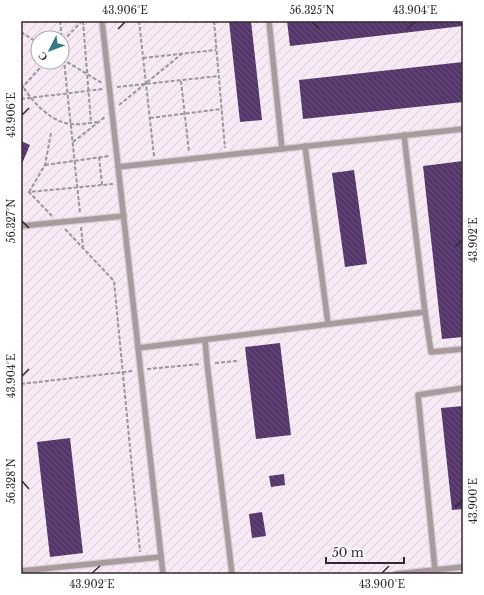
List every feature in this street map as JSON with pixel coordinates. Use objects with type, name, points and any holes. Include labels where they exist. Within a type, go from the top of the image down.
[{"type":"lane","points":[[102,21],[163,574]]},
{"type":"lane","points":[[269,21],[282,149]]},
{"type":"lane","points":[[118,167],[463,129]]},
{"type":"lane","points":[[404,135],[431,352],[463,348]]},
{"type":"lane","points":[[304,146],[328,324]]},
{"type":"lane","points":[[21,226],[124,216]]},
{"type":"lane","points":[[138,348],[425,312]]},
{"type":"lane","points":[[205,340],[232,574]]},
{"type":"lane","points":[[435,570],[418,395],[463,388]]},
{"type":"lane","points":[[21,571],[161,557]]},
{"type":"lane","points":[[396,574],[463,567]]},
{"type":"path","points":[[70,34],[82,21]]},
{"type":"path","points":[[82,21],[91,123]]},
{"type":"path","points":[[139,21],[154,163]]},
{"type":"path","points":[[214,21],[226,155]]},
{"type":"path","points":[[21,32],[30,38]]},
{"type":"path","points":[[143,58],[216,50]]},
{"type":"path","points":[[73,142],[183,54]]},
{"type":"path","points":[[70,64],[110,88]]},
{"type":"path","points":[[22,88],[38,70]]},
{"type":"path","points":[[65,70],[83,248]]},
{"type":"path","points":[[21,99],[68,92],[219,76]]},
{"type":"path","points":[[181,80],[189,159]]},
{"type":"path","points":[[21,82],[22,88],[50,117],[71,124],[98,122]]},
{"type":"path","points":[[150,118],[222,109]]},
{"type":"path","points":[[29,192],[45,165],[51,133]]},
{"type":"path","points":[[45,165],[117,155]]},
{"type":"path","points":[[99,157],[102,185]]},
{"type":"path","points":[[29,192],[120,183]]},
{"type":"path","points":[[29,192],[114,281],[141,559]]},
{"type":"path","points":[[21,384],[140,370],[237,361]]},
{"type":"shaded area","points":[[21,21],[463,21],[463,574],[21,574]]},
{"type":"building","points":[[229,21],[251,21],[262,120],[240,122]]},
{"type":"building","points":[[287,21],[463,21],[463,26],[290,46]]},
{"type":"building","points":[[463,62],[463,102],[303,119],[299,80]]},
{"type":"building","points":[[21,141],[30,145],[21,166]]},
{"type":"building","points":[[463,161],[463,337],[442,339],[423,166]]},
{"type":"building","points":[[354,170],[367,264],[345,267],[332,173]]},
{"type":"building","points":[[280,343],[291,435],[256,439],[245,347]]},
{"type":"building","points":[[463,406],[463,509],[452,510],[441,408]]},
{"type":"building","points":[[70,438],[83,553],[50,557],[37,442]]},
{"type":"building","points":[[284,474],[285,485],[271,487],[269,476]]},
{"type":"building","points":[[262,512],[266,536],[252,538],[249,514]]}]
